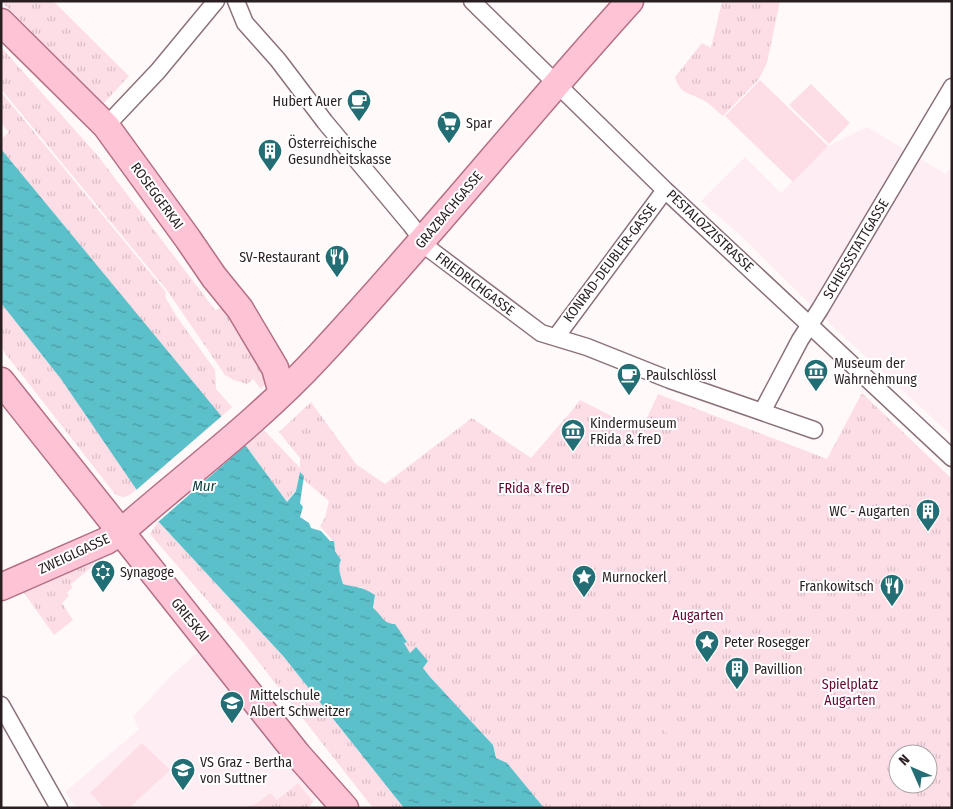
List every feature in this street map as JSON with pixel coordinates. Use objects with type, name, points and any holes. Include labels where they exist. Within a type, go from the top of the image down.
[{"type":"main road","name":"GRAZBACHGASSE","points":[[262,412],[318,357],[423,240],[556,84],[630,1]]},
{"type":"main road","name":"ROSEGGERKAI","points":[[1,22],[106,126],[214,277],[240,309],[275,368],[282,393]]},
{"type":"main road","name":"GRIESKAI","points":[[1,380],[298,755],[345,808]]},
{"type":"main road","name":"ZWEIGLGASSE","points":[[1,587],[106,541],[121,532],[262,412]]},
{"type":"street","points":[[106,126],[158,71],[216,1]]},
{"type":"street","name":"FRIEDRICHGASSE","points":[[236,1],[245,23],[278,60],[325,122],[433,253],[541,333],[587,347],[670,380],[814,430]]},
{"type":"street","name":"PESTALOZZISTRASSE","points":[[472,1],[665,190],[952,458]]},
{"type":"street","name":"SCHIESSSTATTGASSE","points":[[762,412],[800,340],[952,87]]},
{"type":"street","name":"KONRAD-DEUBLER-GASSE","points":[[556,337],[665,190]]},
{"type":"street","points":[[1,705],[59,808]]},
{"type":"shaded area","points":[[867,127],[946,174],[952,166],[952,436],[830,324],[742,237],[701,201],[745,157],[781,193],[828,146]]},
{"type":"shaded area","points":[[199,651],[317,798],[307,808],[77,808],[65,792],[139,729],[133,717],[169,678]]},
{"type":"green space","points":[[1,1],[53,1],[129,76],[103,104]]},
{"type":"green space","points":[[722,1],[780,1],[767,63],[759,79],[723,116],[704,100],[682,89],[675,77],[702,43],[711,48]]},
{"type":"green space","points":[[1,47],[98,156],[215,310],[222,308],[247,339],[259,357],[266,383],[261,389],[253,379],[247,384],[225,375],[166,289],[1,89]]},
{"type":"green space","points":[[760,80],[828,146],[793,182],[725,116]]},
{"type":"green space","points":[[811,84],[850,123],[829,144],[789,105]]},
{"type":"green space","points":[[1,92],[166,292],[165,297],[177,317],[215,370],[216,389],[232,407],[221,417],[1,149],[1,139],[9,132],[1,123]]},
{"type":"green space","points":[[1,303],[61,379],[137,489],[129,495],[122,497],[115,494],[1,348]]},
{"type":"green space","name":"Augarten","points":[[862,393],[952,479],[952,808],[544,808],[507,764],[496,758],[493,745],[430,677],[423,668],[428,661],[416,648],[410,653],[390,624],[383,621],[373,608],[375,599],[362,587],[343,584],[339,569],[341,560],[335,551],[334,542],[320,526],[325,518],[329,501],[303,479],[304,476],[300,473],[296,491],[287,502],[246,446],[264,430],[300,468],[300,458],[279,432],[311,402],[356,464],[385,484],[472,418],[531,458],[580,400],[641,431],[658,394],[827,459]]},
{"type":"green space","points":[[158,521],[284,657],[404,808],[373,808],[243,642],[150,534]]},
{"type":"green space","points":[[111,549],[71,584],[72,588],[67,593],[69,596],[62,603],[73,620],[54,635],[22,590]]},
{"type":"green space","points":[[664,716],[681,729],[674,738],[657,726]]},
{"type":"green space","points":[[142,743],[170,770],[129,808],[104,808],[90,793]]},
{"type":"green space","points":[[298,783],[313,802],[307,808],[244,808],[256,804],[270,793],[277,800]]},
{"type":"water","name":"Mur","points":[[1,149],[246,446],[287,502],[296,491],[300,472],[304,476],[300,503],[303,507],[300,517],[309,523],[311,528],[321,531],[330,541],[334,541],[335,551],[341,560],[339,569],[343,584],[363,589],[375,595],[373,608],[385,621],[395,624],[407,642],[404,643],[410,653],[416,647],[428,661],[423,668],[430,677],[493,745],[496,758],[507,763],[544,808],[404,808],[284,657],[158,521],[61,379],[1,303]]},
{"type":"pier","points":[[223,415],[247,444],[157,523],[135,491]]},
{"type":"place","name":"Hubert Auer","points":[[359,122]]},
{"type":"place","name":"Spar","points":[[449,144]]},
{"type":"place","name":"Österreichische Gesundheitskasse","points":[[270,172]]},
{"type":"place","name":"SV-Restaurant","points":[[337,278]]},
{"type":"place","name":"Museum der Wahrnehmung","points":[[816,392]]},
{"type":"place","name":"Paulschlössl","points":[[629,396]]},
{"type":"place","name":"Kindermuseum FRida & freD","points":[[573,452]]},
{"type":"place","name":"WC - Augarten","points":[[928,532]]},
{"type":"place","name":"Synagoge","points":[[103,593]]},
{"type":"place","name":"Murnockerl","points":[[584,598]]},
{"type":"place","name":"Frankowitsch","points":[[892,607]]},
{"type":"place","name":"Peter Rosegger","points":[[707,663]]},
{"type":"place","name":"Pavillion","points":[[737,690]]},
{"type":"place","name":"Mittelschule Albert Schweitzer","points":[[232,724]]},
{"type":"place","name":"VS Graz - Bertha von Suttner","points":[[183,791]]},
{"type":"park label","name":"FRida & freD","points":[[534,488]]},
{"type":"park label","name":"Spielplatz Augarten","points":[[850,692]]}]
